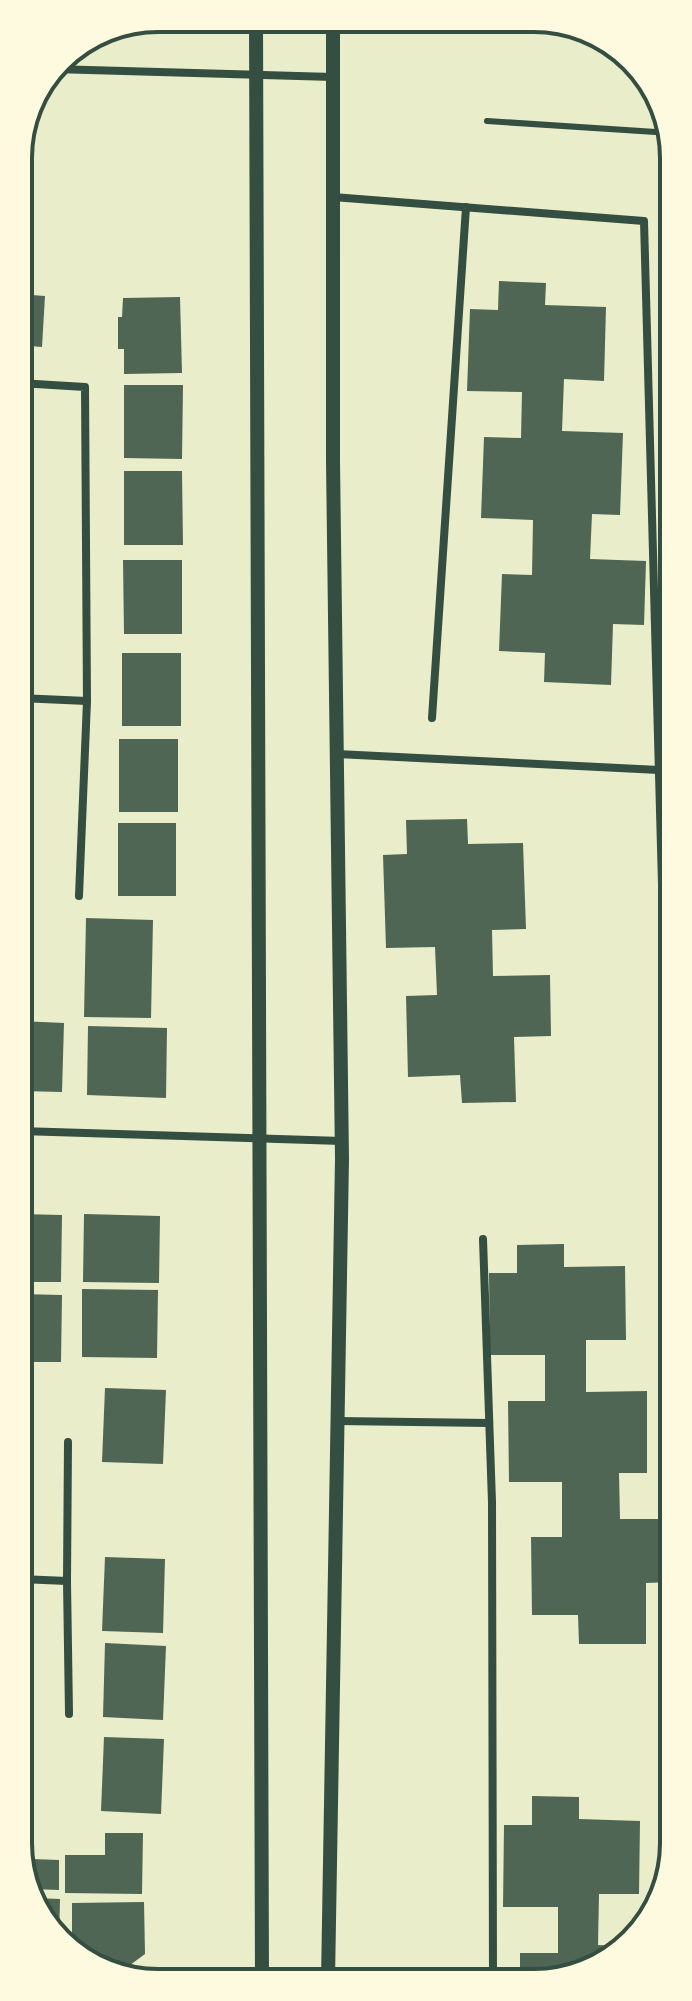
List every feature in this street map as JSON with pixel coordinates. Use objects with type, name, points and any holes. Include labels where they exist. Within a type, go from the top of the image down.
[{"type":"street","points":[[256,32],[262,1969]]},
{"type":"street","points":[[328,1969],[342,1141],[333,32]]},
{"type":"street","points":[[69,69],[255,72],[333,77]]},
{"type":"street","points":[[333,197],[644,221],[660,807]]},
{"type":"street","points":[[432,718],[466,207]]},
{"type":"street","points":[[32,384],[85,387],[87,701],[79,896]]},
{"type":"street","points":[[32,699],[87,701]]},
{"type":"street","points":[[337,754],[659,770]]},
{"type":"street","points":[[32,1131],[342,1141]]},
{"type":"street","points":[[483,1239],[489,1423],[493,1969]]},
{"type":"street","points":[[337,1421],[489,1423]]},
{"type":"street","points":[[68,1442],[69,1714]]},
{"type":"street","points":[[32,1580],[67,1581]]},
{"type":"lane","points":[[487,121],[658,132]]},
{"type":"building","points":[[499,281],[546,283],[545,305],[606,307],[604,381],[564,379],[562,431],[623,433],[620,515],[592,514],[590,559],[646,561],[644,625],[613,624],[611,685],[544,682],[545,653],[499,651],[502,574],[532,575],[533,520],[481,518],[484,437],[521,438],[522,392],[467,391],[470,309],[498,310]]},
{"type":"building","points":[[32,295],[45,296],[42,347],[32,346]]},
{"type":"building","points":[[180,297],[182,373],[124,374],[124,349],[118,349],[118,317],[122,317],[123,298]]},
{"type":"building","points":[[124,385],[183,385],[182,459],[124,458]]},
{"type":"building","points":[[124,471],[182,471],[183,545],[124,545]]},
{"type":"building","points":[[123,560],[182,560],[182,634],[124,634]]},
{"type":"building","points":[[122,653],[181,653],[181,726],[122,726]]},
{"type":"building","points":[[119,739],[178,739],[178,812],[119,812]]},
{"type":"building","points":[[467,819],[468,844],[523,843],[526,929],[492,930],[493,976],[550,975],[551,1036],[514,1037],[516,1102],[462,1103],[460,1075],[408,1077],[406,996],[437,995],[435,947],[386,948],[383,855],[407,854],[406,820]]},
{"type":"building","points":[[118,823],[176,823],[176,896],[118,896]]},
{"type":"building","points":[[86,918],[153,920],[151,1018],[84,1017]]},
{"type":"building","points":[[32,1022],[64,1023],[62,1092],[32,1091]]},
{"type":"building","points":[[88,1026],[167,1028],[166,1098],[87,1095]]},
{"type":"building","points":[[32,1214],[62,1215],[61,1282],[32,1282]]},
{"type":"building","points":[[84,1214],[160,1216],[159,1283],[83,1282]]},
{"type":"building","points":[[564,1244],[564,1267],[625,1266],[626,1340],[586,1340],[586,1392],[647,1391],[647,1473],[619,1473],[620,1519],[660,1519],[660,1582],[646,1583],[646,1644],[579,1644],[578,1615],[532,1615],[531,1537],[562,1537],[562,1482],[509,1482],[508,1401],[545,1401],[545,1355],[490,1355],[489,1273],[517,1273],[517,1245]]},
{"type":"building","points":[[82,1289],[158,1290],[157,1358],[82,1357]]},
{"type":"building","points":[[32,1294],[62,1295],[61,1362],[32,1362]]},
{"type":"building","points":[[105,1388],[166,1390],[163,1464],[102,1462]]},
{"type":"building","points":[[105,1557],[165,1559],[163,1633],[102,1631]]},
{"type":"building","points":[[105,1643],[166,1646],[163,1720],[103,1717]]},
{"type":"building","points":[[104,1737],[164,1739],[161,1814],[101,1811]]},
{"type":"building","points":[[532,1796],[579,1797],[579,1819],[640,1821],[639,1894],[599,1894],[598,1945],[606,1945],[559,1967],[520,1969],[520,1953],[558,1953],[558,1907],[503,1907],[504,1825],[532,1825]]},
{"type":"building","points":[[105,1833],[143,1833],[142,1894],[65,1893],[65,1855],[105,1855]]},
{"type":"building","points":[[33,1859],[59,1860],[59,1890],[41,1889]]},
{"type":"building","points":[[45,1898],[60,1899],[59,1922]]},
{"type":"building","points":[[144,1902],[145,1954],[129,1966],[81,1943],[72,1935],[72,1903]]}]
